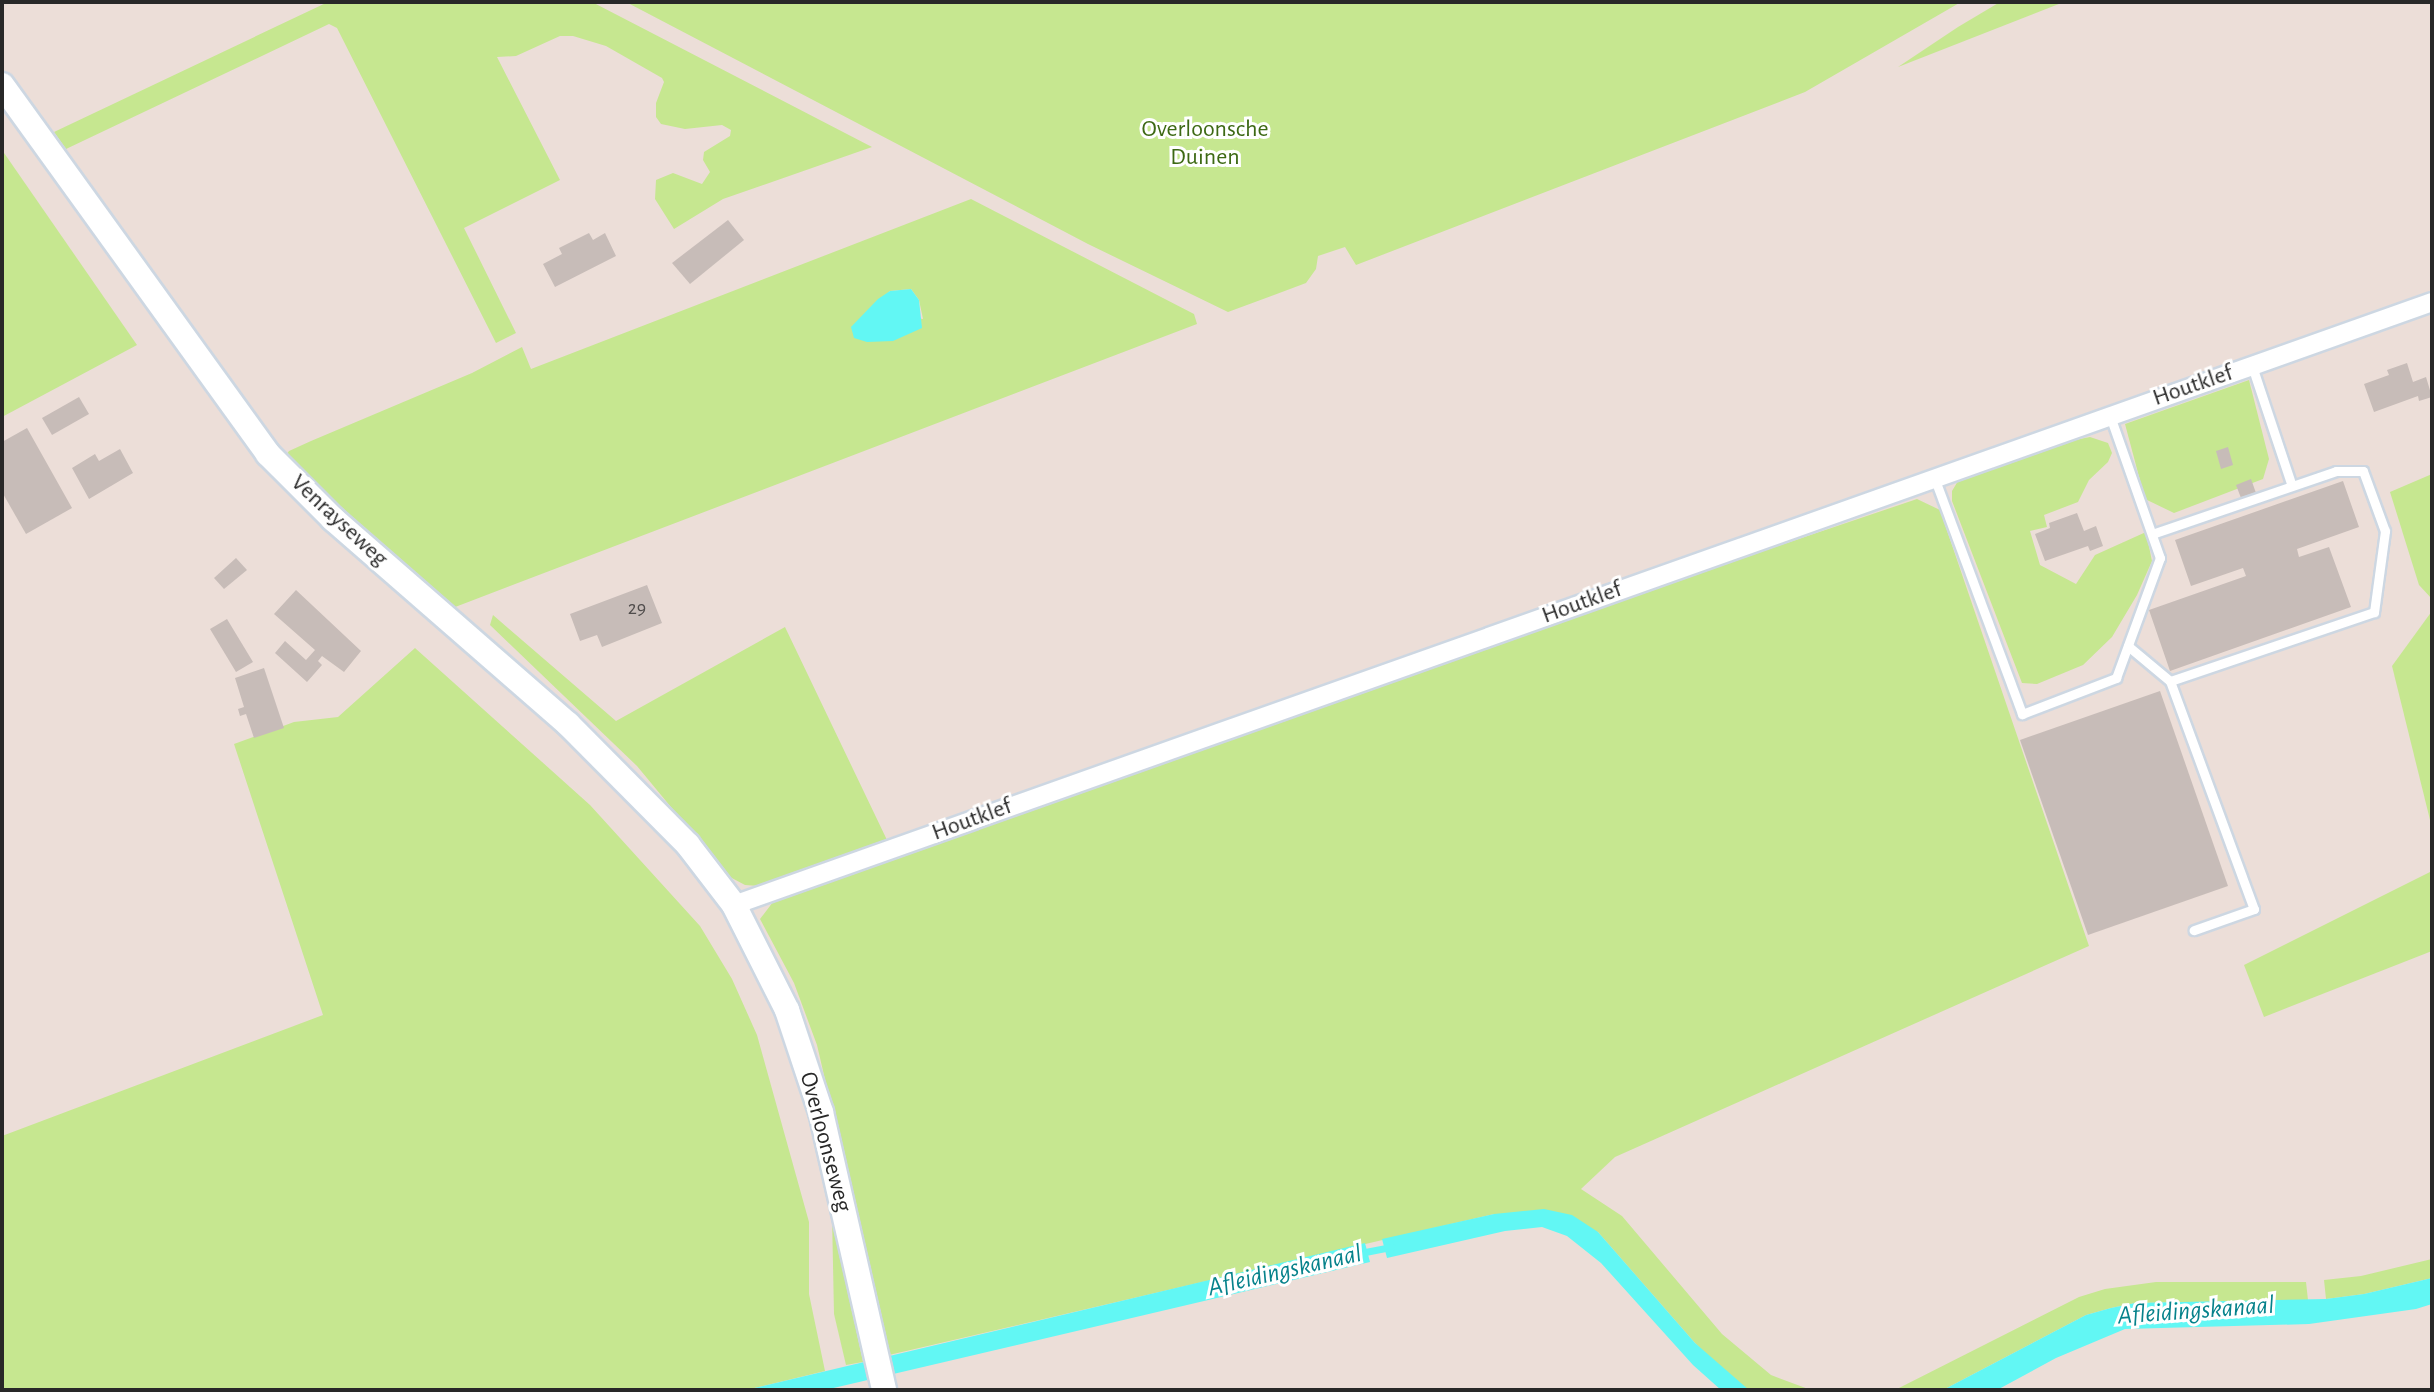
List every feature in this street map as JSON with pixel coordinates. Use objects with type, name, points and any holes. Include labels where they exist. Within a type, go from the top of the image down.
[{"type":"street","name":"Venrayseweg","points":[[2,85],[268,454],[402,581],[568,724],[688,845],[734,905]]},
{"type":"street","name":"Houtklef","points":[[734,905],[2432,302]]},
{"type":"street","name":"Overloonseweg","points":[[734,905],[787,1010],[821,1112],[884,1389]]},
{"type":"lane","points":[[2252,366],[2292,486]]},
{"type":"lane","points":[[1934,477],[2022,714],[2116,678],[2160,558],[2110,415]]},
{"type":"lane","points":[[2152,534],[2336,471],[2363,471],[2385,531],[2374,612],[2170,681]]},
{"type":"lane","points":[[2128,646],[2170,681],[2254,909],[2194,930]]},
{"type":"green space","points":[[328,2],[592,2],[872,147],[723,199],[674,229],[655,199],[656,180],[673,173],[702,184],[710,172],[703,160],[704,152],[730,136],[731,130],[722,125],[685,129],[661,124],[656,117],[656,103],[664,82],[662,78],[606,46],[573,36],[560,36],[516,56],[497,57],[560,180],[464,228],[516,333],[496,343],[337,28],[329,24],[66,149],[54,132]]},
{"type":"green space","name":"Overloonsche Duinen","points":[[626,2],[1961,2],[1805,92],[1356,265],[1345,247],[1318,256],[1316,269],[1306,283],[1228,312],[1088,244]]},
{"type":"green space","points":[[2000,2],[2064,2],[1898,67],[1958,27]]},
{"type":"green space","points":[[2,150],[137,345],[2,417]]},
{"type":"green space","points":[[971,199],[1194,314],[1197,324],[450,609],[283,459],[289,451],[472,373],[522,347],[531,369]],"holes":[[[911,289],[919,300],[923,319],[867,311],[890,291]]]},
{"type":"green space","points":[[2249,380],[2269,459],[2263,479],[2174,513],[2145,499],[2125,424]]},
{"type":"green space","points":[[2090,437],[2108,443],[2112,453],[2108,462],[2089,480],[2078,502],[2044,515],[2047,527],[2030,531],[2040,565],[2076,584],[2095,555],[2146,532],[2152,561],[2137,595],[2112,637],[2083,665],[2037,684],[2022,683],[1952,501],[1952,491],[1958,481],[2065,442]]},
{"type":"green space","points":[[2432,474],[2432,599],[2419,585],[2390,492]]},
{"type":"green space","points":[[1917,499],[1940,510],[2089,946],[1615,1157],[1581,1189],[1622,1216],[1722,1334],[1771,1375],[1811,1390],[1749,1390],[1732,1379],[1695,1343],[1598,1232],[1494,1214],[889,1355],[817,1045],[794,983],[760,919],[776,898],[1272,717]]},
{"type":"green space","points":[[2432,611],[2432,828],[2392,666]]},
{"type":"green space","points":[[493,615],[616,721],[785,627],[887,840],[759,886],[745,885],[728,876],[637,766],[490,625]]},
{"type":"green space","points":[[415,648],[590,805],[700,926],[732,979],[757,1035],[809,1222],[809,1294],[825,1371],[746,1390],[2,1390],[2,1136],[323,1015],[234,744],[294,722],[338,717]]},
{"type":"green space","points":[[2432,871],[2432,951],[2264,1017],[2244,965]]},
{"type":"green space","points":[[832,1216],[863,1362],[846,1365],[834,1314]]},
{"type":"green space","points":[[2432,1259],[2432,1278],[2364,1294],[2326,1299],[2324,1280],[2361,1276]]},
{"type":"green space","points":[[2156,1282],[2306,1282],[2308,1300],[2135,1303],[2111,1308],[2086,1315],[1943,1390],[1895,1390],[2079,1297],[2105,1289]]},
{"type":"water","points":[[911,289],[919,300],[922,328],[893,341],[867,342],[854,338],[851,327],[878,299],[890,291]]},
{"type":"water","points":[[1544,1209],[1572,1215],[1598,1232],[1695,1343],[1749,1390],[1721,1390],[1693,1365],[1601,1263],[1567,1236],[1542,1227],[1505,1231],[1387,1258],[1382,1239],[1494,1214]]},
{"type":"water","points":[[1365,1243],[1370,1262],[825,1390],[746,1390]]},
{"type":"water","points":[[2432,1278],[2432,1304],[2416,1309],[2309,1324],[2125,1329],[2056,1358],[1997,1390],[1943,1390],[2086,1315],[2111,1308],[2135,1303],[2326,1299],[2364,1294]]},
{"type":"building","points":[[728,220],[744,240],[690,284],[672,263]]},
{"type":"building","points":[[589,233],[593,240],[605,233],[616,256],[555,287],[543,264],[562,254],[559,248]]},
{"type":"building","points":[[2407,363],[2413,382],[2426,377],[2432,397],[2419,401],[2418,396],[2374,412],[2364,384],[2389,375],[2387,370]]},
{"type":"building","points":[[79,397],[89,414],[52,435],[42,418]]},
{"type":"building","points":[[27,428],[72,508],[26,534],[2,492],[2,442]]},
{"type":"building","points":[[2228,447],[2233,465],[2221,469],[2216,451]]},
{"type":"building","points":[[120,449],[133,473],[89,499],[72,468],[95,454],[99,461]]},
{"type":"building","points":[[2251,479],[2256,493],[2241,498],[2236,485]]},
{"type":"building","points":[[2343,481],[2359,527],[2297,549],[2299,557],[2329,547],[2351,607],[2170,671],[2149,610],[2246,576],[2243,568],[2191,586],[2175,540]]},
{"type":"building","points":[[2077,513],[2084,531],[2096,526],[2103,546],[2090,551],[2088,546],[2045,561],[2035,534],[2050,528],[2049,523]]},
{"type":"building","points":[[236,558],[247,570],[224,589],[214,578]]},
{"type":"building","points":[[647,585],[662,623],[602,647],[597,635],[580,641],[570,614]]},
{"type":"building","points":[[296,590],[361,651],[344,672],[322,656],[318,661],[322,665],[307,682],[275,653],[285,641],[306,660],[315,650],[274,614]]},
{"type":"building","points":[[227,619],[253,662],[236,672],[210,629]]},
{"type":"building","points":[[264,668],[284,728],[254,738],[246,714],[240,716],[238,709],[244,707],[235,678]]},
{"type":"building","points":[[2160,691],[2228,886],[2088,935],[2020,740]]},
{"type":"waterway","name":"Afleidingskanaal","points":[[1360,1253],[1391,1247]]}]
